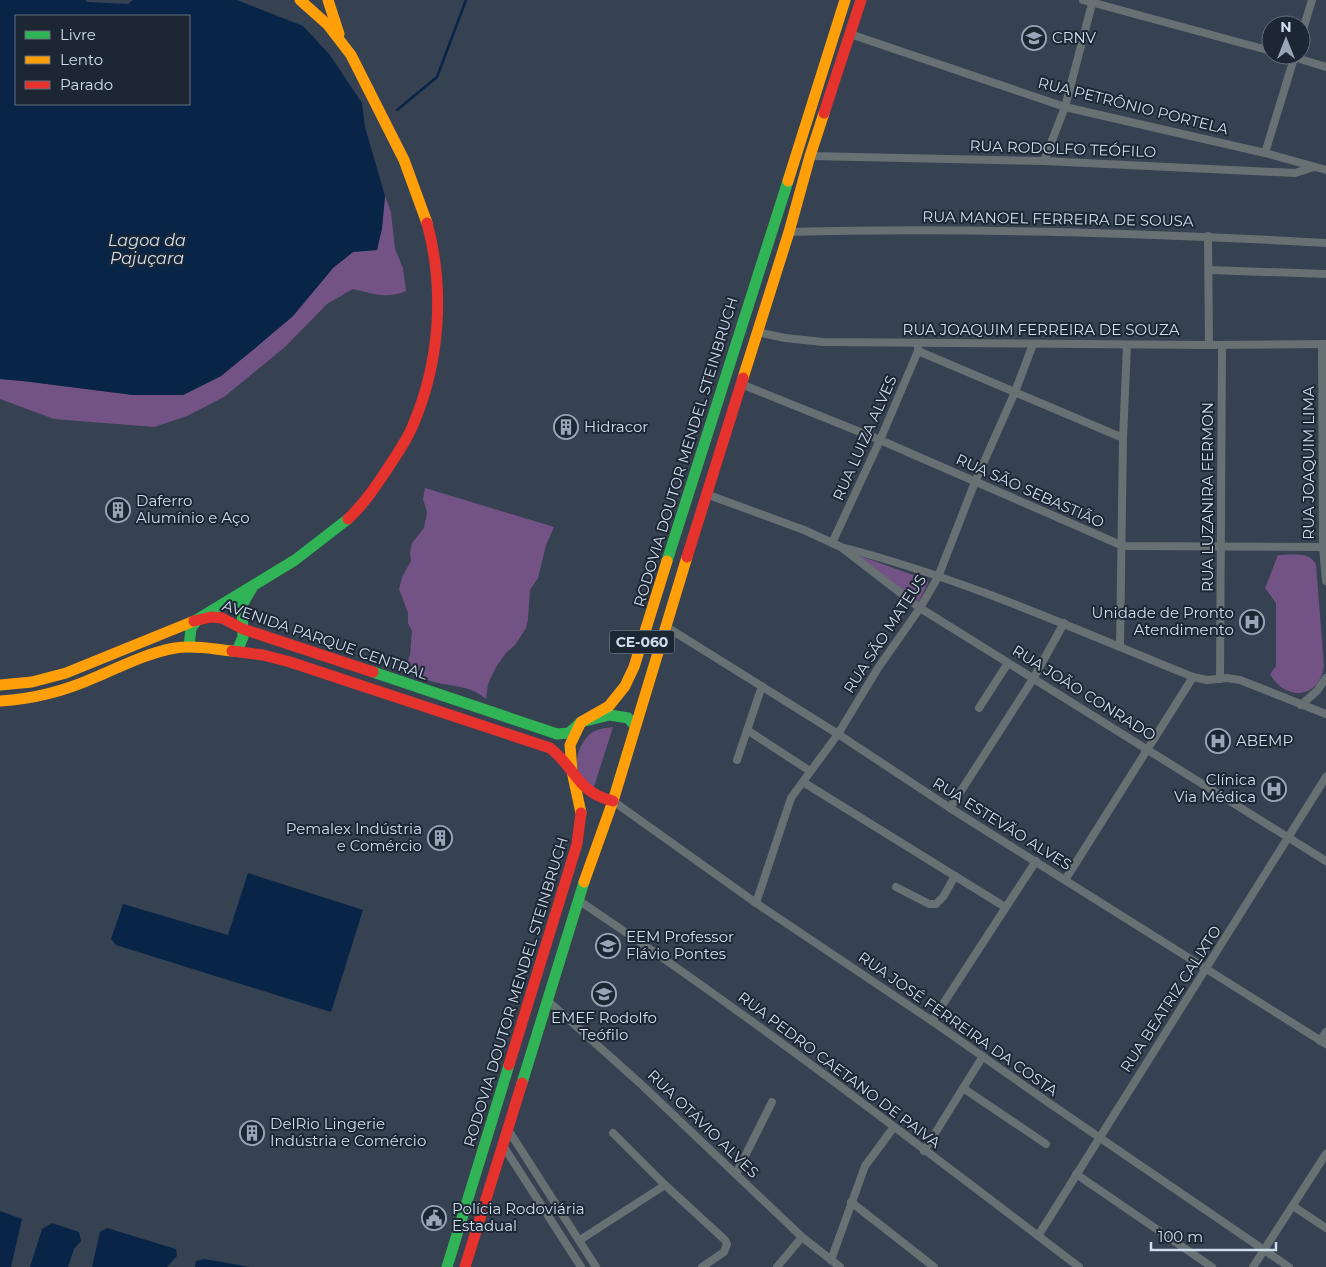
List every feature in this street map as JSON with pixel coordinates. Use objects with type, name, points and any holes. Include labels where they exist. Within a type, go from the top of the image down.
[{"type":"main road","points":[[300,0],[325,22],[344,45]]},
{"type":"main road","points":[[189,647],[190,628],[198,619],[316,545],[368,498],[403,445],[412,427],[422,403],[433,354],[437,326],[438,283],[428,225],[402,156],[344,45],[328,0]]},
{"type":"main road","name":"RODOVIA DOUTOR MENDEL STEINBRUCH","points":[[447,1267],[577,844],[581,812],[572,771],[570,745],[581,722],[609,706],[625,686],[634,667],[845,0]]},
{"type":"main road","name":"RODOVIA DOUTOR MENDEL STEINBRUCH","points":[[465,1267],[578,900],[613,801],[665,626],[789,232],[810,156],[861,0]]},
{"type":"main road","points":[[238,651],[243,637],[243,601],[254,584]]},
{"type":"main road","name":"AVENIDA PARQUE CENTRAL","points":[[0,685],[32,682],[66,673],[198,619],[218,616],[243,629],[557,734],[569,733],[581,722]]},
{"type":"main road","name":"AVENIDA PARQUE CENTRAL","points":[[0,701],[18,700],[59,692],[161,651],[189,647],[263,655],[290,662],[550,748],[561,755],[580,785],[590,794],[604,800],[613,801]]},
{"type":"main road","points":[[581,722],[610,715],[628,718],[635,726]]},
{"type":"street","points":[[1083,0],[1093,1],[1261,48]]},
{"type":"street","points":[[1307,15],[1312,0]]},
{"type":"street","points":[[1044,161],[1065,107],[1093,1]]},
{"type":"street","name":"RUA PETRÔNIO PORTELA","points":[[850,34],[1065,107],[1265,153],[1326,170]]},
{"type":"street","points":[[1311,62],[1326,67]]},
{"type":"street","points":[[1265,153],[1289,65]]},
{"type":"street","name":"RUA RODOLFO TEÓFILO","points":[[810,156],[1044,161],[1295,173],[1314,167]]},
{"type":"street","name":"RUA MANOEL FERREIRA DE SOUSA","points":[[789,232],[886,229],[1208,236],[1326,243]]},
{"type":"street","points":[[1208,236],[1209,345]]},
{"type":"street","points":[[1209,270],[1326,274]]},
{"type":"street","name":"RUA JOAQUIM FERREIRA DE SOUZA","points":[[757,332],[785,338],[823,342],[918,347],[1033,344],[1324,344]]},
{"type":"street","name":"RUA SÃO MATEUS","points":[[756,903],[788,804],[838,734],[878,668],[920,608],[938,576],[975,482],[1015,392],[1033,344]]},
{"type":"street","name":"RUA JOAQUIM LIMA","points":[[1324,344],[1325,501],[1323,548],[1326,581]]},
{"type":"street","points":[[1120,647],[1127,345]]},
{"type":"street","name":"RUA LUZANIRA FERMON","points":[[1220,679],[1222,345]]},
{"type":"street","points":[[918,347],[1015,392],[1124,438]]},
{"type":"street","name":"RUA LUIZA ALVES","points":[[832,543],[880,440],[918,347]]},
{"type":"street","name":"RUA SÃO SEBASTIÃO","points":[[741,384],[880,440],[1123,546],[1323,548]]},
{"type":"street","name":"RUA JOÃO CONRADO","points":[[706,494],[804,530],[841,547],[920,608],[1326,861]]},
{"type":"street","points":[[841,547],[888,559],[938,576],[1064,623],[1194,677],[1207,680],[1227,678],[1240,680],[1326,714]]},
{"type":"street","points":[[950,808],[1034,679],[1064,623]]},
{"type":"street","name":"RUA ESTEVÃO ALVES","points":[[665,626],[838,734],[950,808],[1206,970],[1323,1042]]},
{"type":"street","points":[[979,708],[1008,663]]},
{"type":"street","points":[[1065,880],[1194,677]]},
{"type":"street","points":[[1301,705],[1317,691],[1326,678]]},
{"type":"street","points":[[736,760],[762,686]]},
{"type":"street","points":[[747,730],[810,772]]},
{"type":"street","name":"RUA BEATRIZ CALIXTO","points":[[1038,1236],[1098,1137],[1206,970],[1326,777]]},
{"type":"street","points":[[803,782],[1005,908]]},
{"type":"street","name":"RUA JOSÉ FERREIRA DA COSTA","points":[[613,801],[756,903],[932,1021],[1289,1267]]},
{"type":"street","points":[[932,1021],[1036,861]]},
{"type":"street","points":[[896,887],[929,904],[936,904],[943,897],[955,876]]},
{"type":"street","name":"RUA PEDRO CAETANO DE PAIVA","points":[[578,900],[679,969],[773,1037],[1079,1267]]},
{"type":"street","name":"RUA OTÁVIO ALVES","points":[[547,1000],[644,1086],[802,1237],[840,1267]]},
{"type":"street","points":[[1323,1042],[1326,1032]]},
{"type":"street","points":[[924,1151],[983,1056]]},
{"type":"street","points":[[963,1088],[1046,1144]]},
{"type":"street","points":[[736,1174],[772,1102]]},
{"type":"street","points":[[831,1260],[865,1166],[894,1127]]},
{"type":"street","points":[[507,1128],[596,1267]]},
{"type":"street","points":[[613,1133],[725,1240],[727,1244],[724,1252],[702,1267]]},
{"type":"street","points":[[502,1144],[579,1265],[589,1255]]},
{"type":"street","points":[[1253,1267],[1326,1154]]},
{"type":"street","points":[[1076,1174],[1212,1267]]},
{"type":"street","points":[[580,1240],[665,1184]]},
{"type":"street","points":[[851,1202],[934,1267]]},
{"type":"street","points":[[1293,1206],[1326,1228]]},
{"type":"street","points":[[777,1267],[802,1237]]},
{"type":"street","points":[[714,1260],[720,1267]]},
{"type":"shaded area","points":[[385,196],[391,212],[395,249],[403,268],[406,291],[386,295],[353,289],[327,304],[285,347],[224,397],[187,416],[154,427],[54,419],[0,399],[0,379],[133,395],[183,395],[221,376],[293,316],[333,268],[353,252],[377,250],[382,228]]},
{"type":"shaded area","points":[[425,488],[554,527],[546,545],[538,578],[530,590],[526,628],[515,645],[506,653],[496,667],[488,684],[486,699],[469,689],[434,682],[405,670],[410,655],[412,631],[408,623],[408,613],[399,589],[402,577],[411,561],[412,543],[424,528],[427,512],[423,499]]},
{"type":"shaded area","points":[[1294,554],[1305,556],[1310,558],[1316,565],[1324,666],[1321,677],[1316,685],[1309,691],[1301,693],[1284,689],[1276,683],[1270,674],[1276,666],[1276,603],[1265,588],[1278,555]]},
{"type":"shaded area","points":[[856,556],[927,580],[928,583],[919,601],[858,560]]},
{"type":"shaded area","points":[[613,727],[593,790],[578,769],[578,753],[583,742],[592,732]]},
{"type":"water","name":"Lagoa da Pajuçara","points":[[0,0],[85,0],[87,2],[128,4],[133,0],[237,0],[303,26],[330,55],[362,103],[365,127],[385,196],[382,228],[377,250],[353,252],[333,268],[293,316],[254,349],[221,376],[183,395],[133,395],[0,379]]},
{"type":"water","points":[[248,873],[363,910],[331,1012],[116,945],[111,939],[123,904],[228,935]]},
{"type":"water","points":[[0,1211],[22,1219],[11,1267],[0,1267]]},
{"type":"water","points":[[52,1223],[79,1232],[81,1241],[74,1249],[68,1267],[30,1267],[42,1229]]},
{"type":"water","points":[[107,1228],[176,1249],[177,1256],[167,1267],[92,1267],[100,1232]]},
{"type":"water","points":[[204,1259],[250,1267],[195,1267],[196,1261]]},
{"type":"waterway","points":[[397,110],[437,77],[466,0]]},
{"type":"traffic: fast","points":[[667,561],[788,181]]},
{"type":"traffic: fast","points":[[189,647],[191,628],[198,619],[295,560],[348,519]]},
{"type":"traffic: fast","points":[[237,651],[243,637],[242,605],[252,588]]},
{"type":"traffic: fast","points":[[373,672],[557,734],[569,733],[581,722],[610,715],[628,718],[635,726]]},
{"type":"traffic: fast","points":[[522,1083],[584,882]]},
{"type":"traffic: fast","points":[[447,1267],[509,1065]]},
{"type":"traffic: slow","points":[[300,0],[328,25],[351,55],[404,160],[427,223]]},
{"type":"traffic: slow","points":[[328,0],[339,34]]},
{"type":"traffic: slow","points":[[788,181],[845,0]]},
{"type":"traffic: slow","points":[[743,378],[824,113]]},
{"type":"traffic: slow","points":[[584,882],[613,801],[687,557]]},
{"type":"traffic: slow","points":[[581,813],[572,771],[570,745],[581,722],[609,706],[625,686],[634,667],[667,561]]},
{"type":"traffic: slow","points":[[0,685],[32,682],[66,673],[194,621]]},
{"type":"traffic: slow","points":[[0,701],[37,696],[61,690],[165,650],[189,647],[232,651]]},
{"type":"traffic: jam","points":[[824,113],[861,0]]},
{"type":"traffic: jam","points":[[348,519],[370,495],[405,442],[422,401],[429,376],[434,351],[438,299],[433,248],[427,223]]},
{"type":"traffic: jam","points":[[687,557],[743,378]]},
{"type":"traffic: jam","points":[[194,621],[211,617],[222,618],[243,629],[373,672]]},
{"type":"traffic: jam","points":[[232,651],[263,655],[290,662],[550,748],[591,792],[613,801]]},
{"type":"traffic: jam","points":[[509,1065],[577,844],[581,813]]},
{"type":"traffic: jam","points":[[465,1267],[522,1083]]},
{"type":"place","name":"CRNV","points":[[1034,38]]},
{"type":"place","name":"Hidracor","points":[[566,427]]},
{"type":"place","name":"Daferro Alumínio e Aço","points":[[118,510]]},
{"type":"place","name":"Unidade de Pronto Atendimento","points":[[1252,622]]},
{"type":"place","name":"ABEMP","points":[[1218,741]]},
{"type":"place","name":"Clínica Via Médica","points":[[1274,789]]},
{"type":"place","name":"Pemalex Indústria e Comércio","points":[[440,838]]},
{"type":"place","name":"EEM Professor Flávio Pontes","points":[[608,946]]},
{"type":"place","name":"EMEF Rodolfo Teófilo","points":[[604,994]]},
{"type":"place","name":"DelRio Lingerie Indústria e Comércio","points":[[252,1133]]},
{"type":"place","name":"Polícia Rodoviária Estadual","points":[[434,1218]]}]
